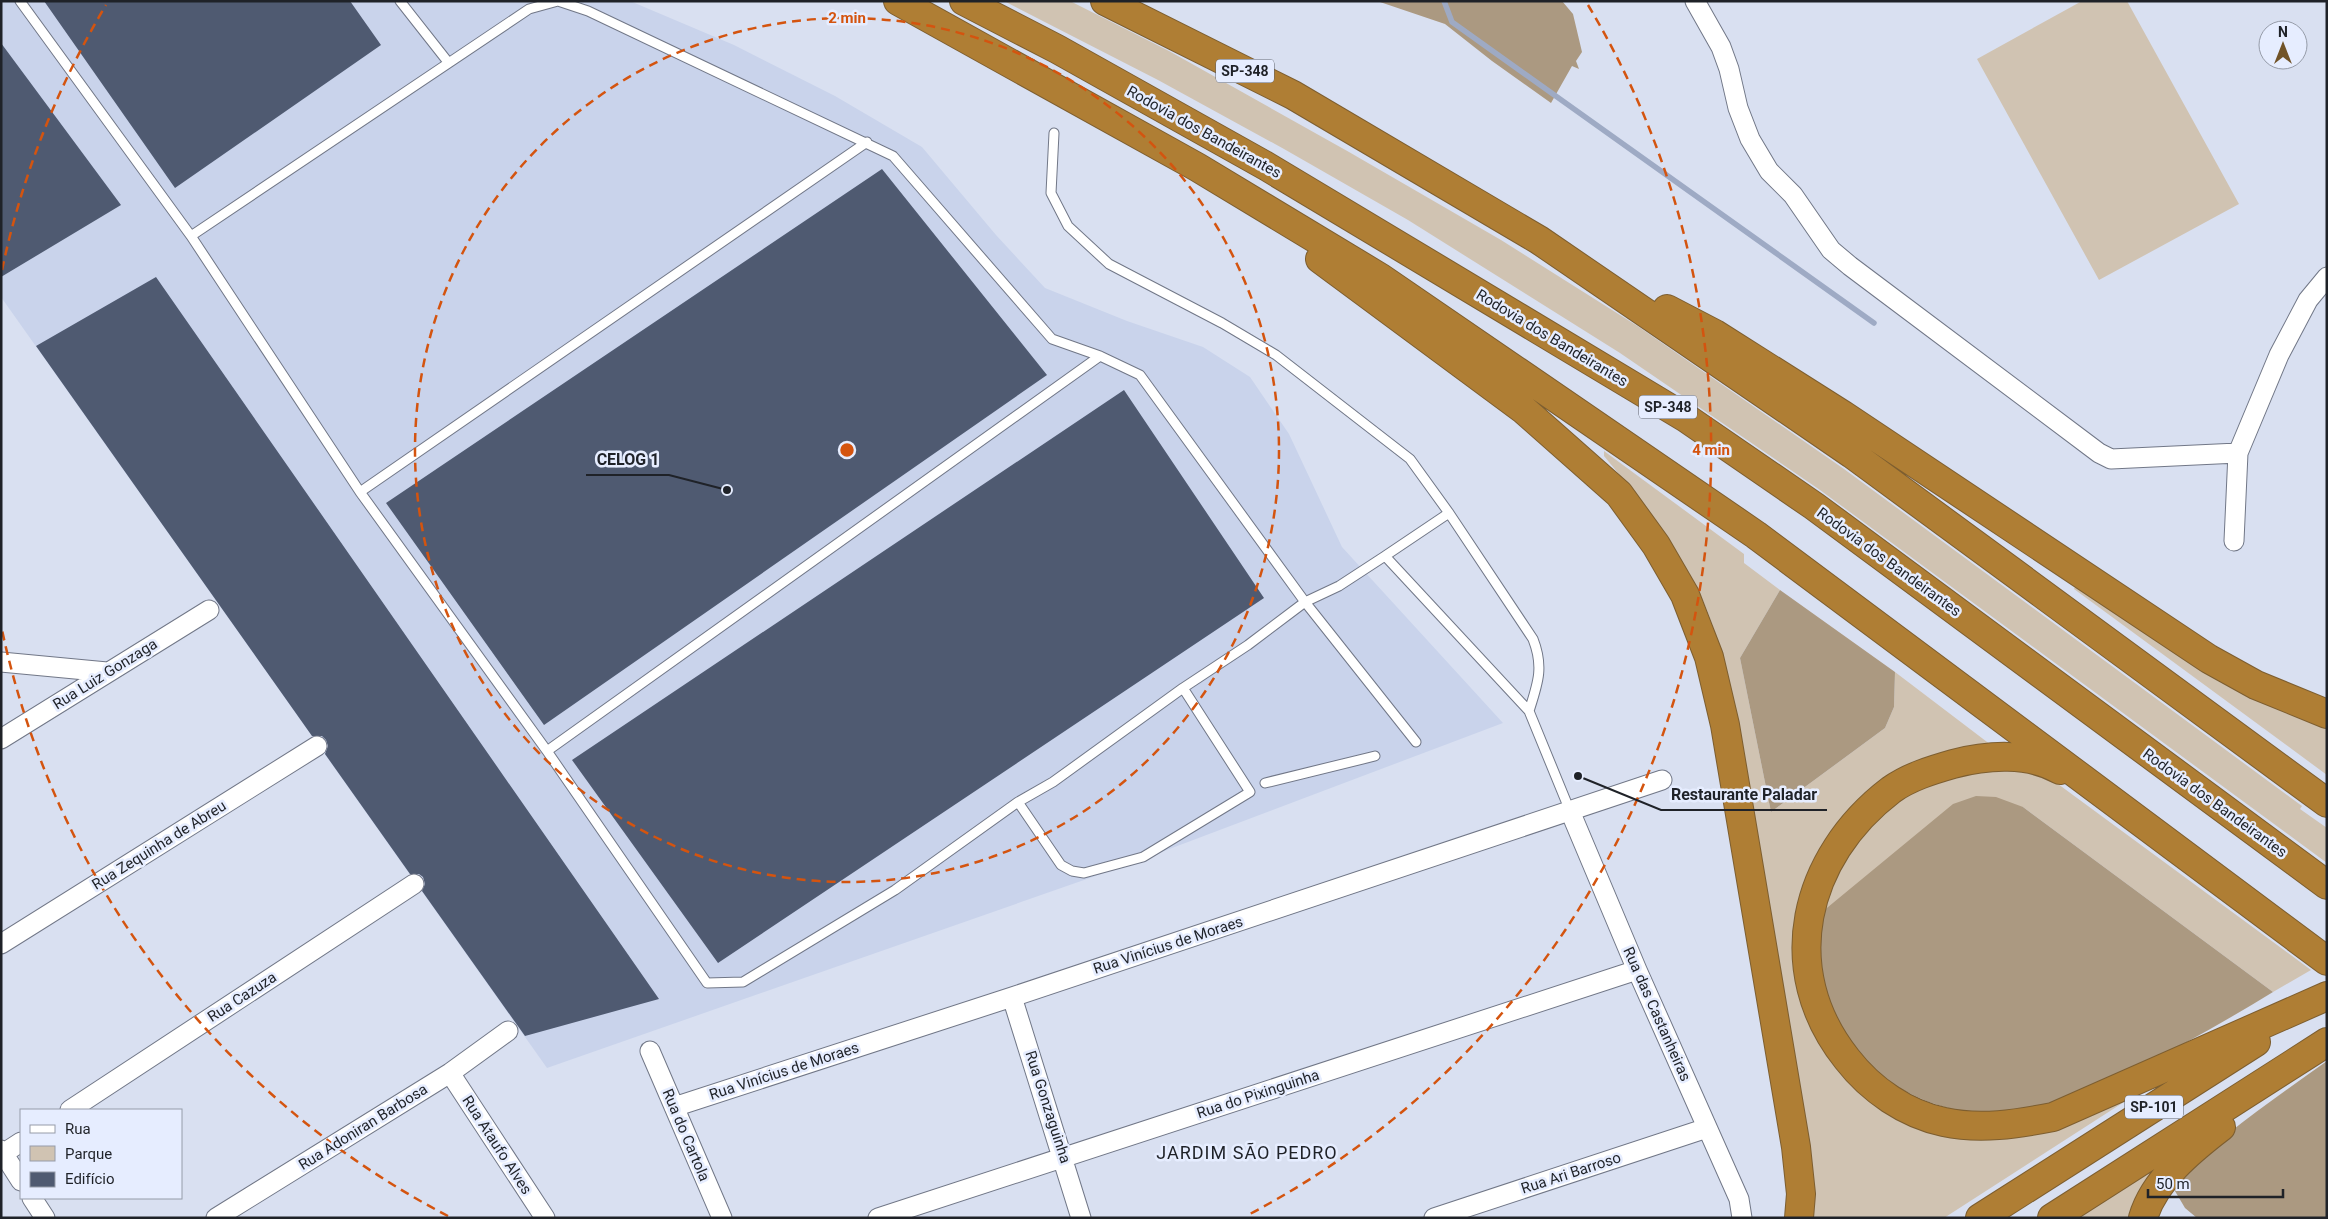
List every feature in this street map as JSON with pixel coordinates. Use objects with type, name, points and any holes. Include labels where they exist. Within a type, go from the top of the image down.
[{"type":"highway","points":[[898,1],[1197,167],[1381,278],[1756,535],[2327,961]]},
{"type":"highway","name":"Rodovia dos Bandeirantes","points":[[964,1],[1057,49],[1266,166],[1686,418],[1814,506],[2327,885]]},
{"type":"highway","name":"SP-348","points":[[1105,1],[1293,95],[1539,240],[1852,454],[2327,803]]},
{"type":"highway","points":[[1197,167],[1524,410],[1619,494],[1656,545],[1686,595],[1709,657],[1725,725],[1796,1148],[1801,1194],[1799,1218]]},
{"type":"highway","points":[[1539,240],[1722,339],[1843,415],[2209,659],[2256,685],[2327,714]]},
{"type":"highway","points":[[2123,809],[2049,764],[2029,759],[1992,756],[1966,760],[1928,771],[1892,790],[1858,821],[1832,852],[1814,895],[1807,935],[1807,976],[1818,1009],[1836,1046],[1860,1075],[1888,1098],[1908,1109],[1944,1122],[1981,1126],[2023,1123],[2053,1117],[2327,996]]},
{"type":"highway","name":"SP-101","points":[[1980,1218],[2327,996]]},
{"type":"highway","name":"SP-101","points":[[2052,1218],[2327,1042]]},
{"type":"highway","points":[[2143,1218],[2164,1179],[2198,1144],[2327,1046]]},
{"type":"street","points":[[1695,1],[1721,47],[1729,69],[1738,108],[1750,139],[1769,171],[1793,195],[1831,250],[1850,266],[2099,453],[2110,459],[2238,453]]},
{"type":"street","points":[[2234,541],[2238,453],[2279,355],[2308,300],[2327,277]]},
{"type":"street","name":"Rua Luiz Gonzaga","points":[[1,739],[209,610]]},
{"type":"street","points":[[1,662],[107,672]]},
{"type":"street","name":"Rua Zequinha de Abreu","points":[[1,944],[317,746]]},
{"type":"street","name":"Rua Vinícius de Moraes","points":[[674,1107],[1012,997],[1662,780]]},
{"type":"street","name":"Rua das Castanheiras","points":[[1570,811],[1637,970],[1739,1199],[1742,1218]]},
{"type":"street","name":"Rua Cazuza","points":[[72,1109],[414,884]]},
{"type":"street","name":"Rua do Pixinguinha","points":[[878,1218],[1637,970]]},
{"type":"street","name":"Rua Gonzaguinha","points":[[1012,997],[1064,1158],[1081,1218]]},
{"type":"street","name":"Rua Adoniran Barbosa","points":[[216,1218],[450,1073],[508,1031]]},
{"type":"street","name":"Rua do Cartola","points":[[650,1052],[722,1218]]},
{"type":"street","name":"Rua Ataufo Alves","points":[[450,1073],[542,1217]]},
{"type":"street","name":"Rua Ari Barroso","points":[[1434,1218],[1707,1128]]},
{"type":"street","points":[[20,1143],[2,1153],[20,1180]]},
{"type":"street","points":[[33,1199],[45,1218]]},
{"type":"lane","points":[[20,1],[190,236],[360,492],[547,751],[707,983],[743,982],[896,890],[1018,802],[1053,782],[1182,688],[1248,645],[1305,602],[1339,586],[1448,513]]},
{"type":"lane","points":[[400,1],[448,62]]},
{"type":"lane","points":[[190,236],[529,9],[558,1],[588,11],[893,156],[1052,339],[1100,356],[1140,375],[1305,602],[1416,742]]},
{"type":"lane","points":[[1054,133],[1051,193],[1068,226],[1109,264],[1276,355],[1410,459],[1533,639],[1540,656],[1539,680],[1530,711]]},
{"type":"lane","points":[[360,492],[867,142]]},
{"type":"lane","points":[[547,751],[1100,356]]},
{"type":"lane","points":[[1384,556],[1530,711],[1570,811]]},
{"type":"lane","points":[[1018,802],[1061,864],[1072,871],[1084,873],[1143,857],[1250,792],[1182,688]]},
{"type":"lane","points":[[1265,783],[1375,756]]},
{"type":"shaded area","points":[[1,1],[630,1],[734,45],[835,96],[922,147],[996,235],[1045,288],[1127,321],[1203,347],[1250,377],[1289,434],[1342,547],[1503,723],[1127,865],[547,1068],[1,297]]},
{"type":"shaded area","points":[[1377,1],[1562,1],[1573,14],[1582,52],[1576,61],[1579,69],[1572,66],[1551,103],[1492,61],[1445,24]]},
{"type":"shaded area","points":[[1780,590],[1895,672],[1894,707],[1885,728],[1771,812],[1740,658]]},
{"type":"shaded area","points":[[1976,796],[1996,797],[2023,807],[2273,992],[2170,1051],[2134,1069],[2078,1094],[2023,1110],[1995,1113],[1966,1112],[1937,1105],[1907,1092],[1884,1079],[1870,1068],[1852,1048],[1832,1008],[1817,944],[1822,912],[1953,804]]},
{"type":"shaded area","points":[[2327,1061],[2327,1218],[2197,1218],[2185,1208],[2172,1186],[2189,1168],[2226,1135]]},
{"type":"green space","points":[[1004,1],[1070,1],[1169,51],[1501,240],[1639,327],[1844,469],[2302,806],[2300,809],[2327,828],[2327,863],[1820,490],[1620,353],[1408,220],[1284,149],[1158,80]]},
{"type":"green space","points":[[2082,1],[2127,1],[2239,204],[2099,280],[1977,59]]},
{"type":"green space","points":[[1604,451],[1744,554],[1744,563],[1780,590],[1740,658],[1771,812],[1885,728],[1894,707],[1895,672],[1995,748],[1860,805],[1799,980],[1930,1128],[2152,1084],[1944,1218],[1807,1218],[1735,711],[1722,656],[1711,620],[1687,570],[1648,511],[1604,456]]},
{"type":"green space","points":[[2077,583],[2327,721],[2327,775],[2074,589]]},
{"type":"green space","points":[[1974,766],[2029,772],[2058,784],[2311,970],[2273,992],[2023,807],[1822,911],[1827,894],[1863,829],[1911,791]]},
{"type":"green space","points":[[2179,1147],[2132,1218],[2068,1218]]},
{"type":"building","points":[[44,1],[350,1],[381,45],[175,188]]},
{"type":"building","points":[[1,43],[121,205],[1,277]]},
{"type":"building","points":[[882,169],[1047,375],[544,725],[386,503]]},
{"type":"building","points":[[156,277],[659,999],[525,1036],[422,891],[425,884],[423,877],[419,874],[410,874],[325,754],[328,746],[326,740],[322,736],[312,736],[36,346]]},
{"type":"building","points":[[1124,390],[1264,598],[718,963],[572,760]]},
{"type":"waterway","points":[[1444,1],[1452,22],[1874,323]]},
{"type":"place","name":"CELOG 1","points":[[727,490]]},
{"type":"place","name":"Restaurante Paladar","points":[[1578,776]]},
{"type":"district","name":"JARDIM SÃO PEDRO","points":[[1247,1153]]}]
